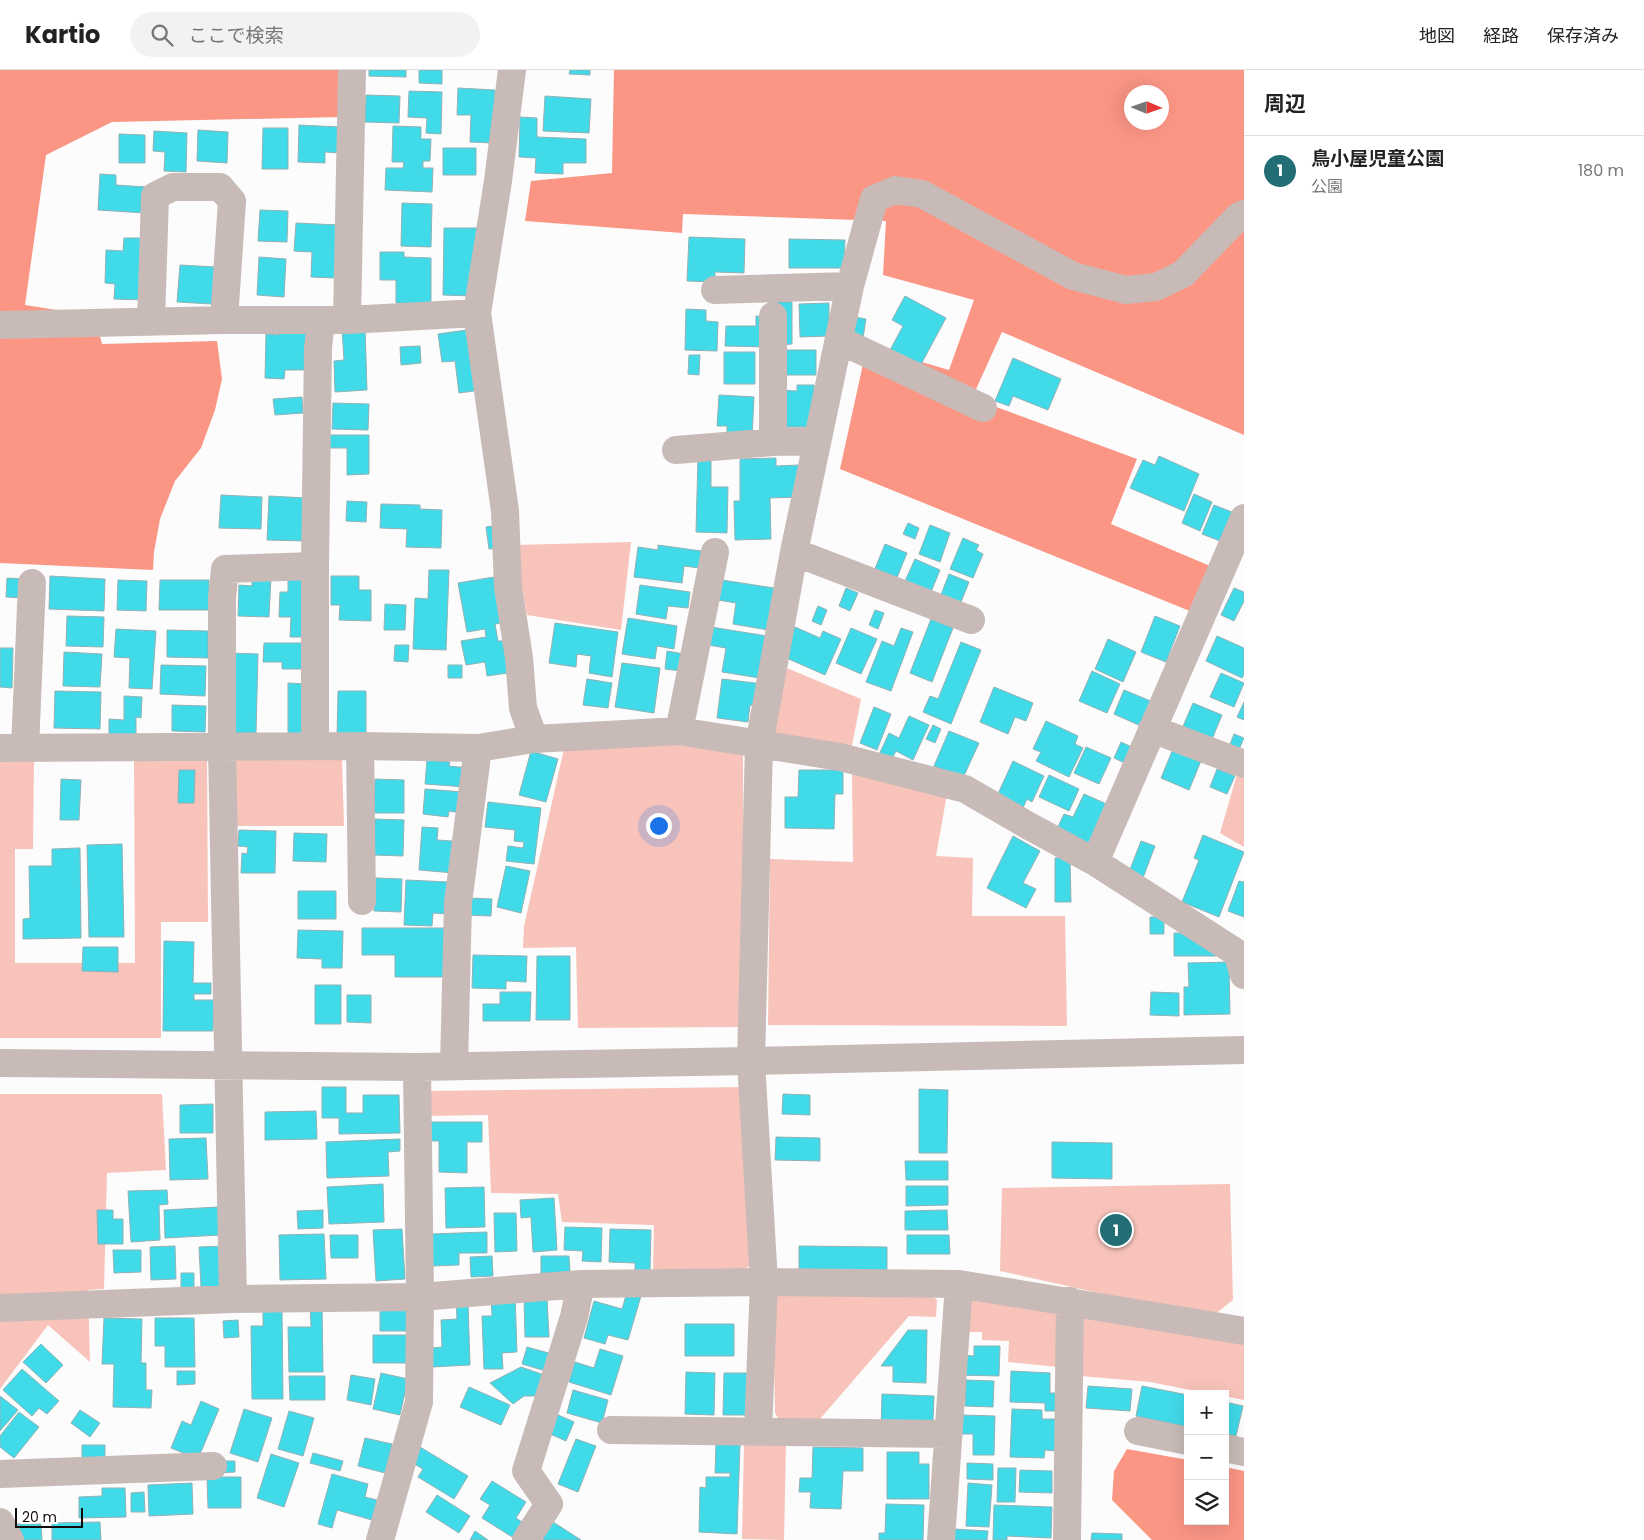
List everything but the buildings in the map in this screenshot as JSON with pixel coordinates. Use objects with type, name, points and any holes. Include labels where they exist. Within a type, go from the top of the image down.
[{"type":"street","points":[[315,746],[318,348],[334,320],[352,70]]},
{"type":"street","points":[[512,70],[498,181],[477,313],[505,511],[508,587],[523,708],[534,739]]},
{"type":"street","points":[[151,322],[155,196],[173,187],[220,187],[232,201],[224,320]]},
{"type":"street","points":[[758,1432],[764,1282],[751,1061],[759,745],[794,552],[817,441],[850,286],[874,199],[895,190],[922,194],[1073,276],[1126,290],[1156,287],[1183,274],[1239,216],[1244,214]]},
{"type":"street","points":[[715,290],[850,286]]},
{"type":"street","points":[[0,325],[224,320],[334,320],[477,313]]},
{"type":"street","points":[[773,316],[773,442]]},
{"type":"street","points":[[839,340],[983,408]]},
{"type":"street","points":[[676,450],[773,442],[817,441]]},
{"type":"street","points":[[1095,862],[1244,518]]},
{"type":"street","points":[[679,731],[715,552]]},
{"type":"street","points":[[794,552],[971,620]]},
{"type":"street","points":[[233,1299],[222,747],[222,598],[225,569],[315,566]]},
{"type":"street","points":[[32,583],[13,748],[315,746],[478,748],[534,739],[679,731],[840,758],[965,789],[1095,862],[1237,953],[1244,975]]},
{"type":"street","points":[[1152,729],[1244,764]]},
{"type":"street","points":[[360,746],[362,901]]},
{"type":"street","points":[[454,1066],[458,903],[478,748]]},
{"type":"street","points":[[0,1062],[417,1067],[1244,1050]]},
{"type":"street","points":[[380,1540],[419,1402],[420,1297],[417,1067]]},
{"type":"street","points":[[0,1308],[233,1299],[420,1297],[582,1284],[764,1282],[959,1284],[1244,1331]]},
{"type":"street","points":[[526,1540],[549,1504],[526,1471],[574,1317],[582,1284]]},
{"type":"street","points":[[941,1540],[959,1284]]},
{"type":"street","points":[[1067,1540],[1070,1301]]},
{"type":"street","points":[[611,1430],[948,1434]]},
{"type":"street","points":[[1138,1432],[1184,1440]]},
{"type":"street","points":[[1229,1449],[1244,1452]]},
{"type":"street","points":[[0,1474],[213,1466]]},
{"type":"street","points":[[0,1522],[10,1540]]},
{"type":"shaded area","points":[[0,70],[342,70],[341,117],[112,122],[46,155],[25,305],[95,316],[102,344],[217,341],[222,379],[215,410],[201,448],[175,481],[160,519],[153,570],[0,563]]},
{"type":"shaded area","points":[[614,70],[1244,70],[1244,435],[1002,332],[972,398],[1137,459],[1111,524],[1229,574],[1212,620],[840,469],[867,346],[949,370],[974,300],[883,275],[886,221],[683,214],[682,233],[525,221],[531,181],[612,173]]},
{"type":"shaded area","points":[[631,542],[621,630],[527,615],[514,545]]},
{"type":"shaded area","points":[[782,666],[861,699],[851,751],[770,736]]},
{"type":"shaded area","points":[[679,739],[743,755],[744,1027],[578,1028],[576,947],[523,948],[524,926],[564,749]]},
{"type":"shaded area","points":[[134,756],[207,756],[208,922],[161,922],[161,1038],[0,1038],[0,761],[34,761],[33,849],[15,849],[15,963],[135,963]]},
{"type":"shaded area","points":[[241,757],[342,758],[344,826],[230,826],[228,768]]},
{"type":"shaded area","points":[[1238,771],[1244,773],[1244,847],[1220,833]]},
{"type":"shaded area","points":[[852,774],[947,794],[936,856],[973,858],[972,916],[1065,916],[1067,1026],[768,1025],[770,859],[853,862]]},
{"type":"shaded area","points":[[747,1087],[752,1263],[739,1276],[653,1274],[654,1225],[562,1222],[558,1194],[491,1193],[488,1115],[425,1116],[425,1091]]},
{"type":"shaded area","points":[[0,1094],[162,1094],[166,1170],[107,1173],[104,1289],[88,1290],[90,1362],[48,1325],[0,1389]]},
{"type":"shaded area","points":[[1230,1184],[1233,1300],[1210,1318],[1000,1271],[1002,1188]]},
{"type":"shaded area","points":[[786,1288],[927,1291],[937,1300],[936,1317],[909,1316],[813,1427],[783,1426],[775,1413],[773,1300]]},
{"type":"shaded area","points":[[968,1294],[1061,1312],[1059,1367],[1008,1362],[1009,1341],[982,1340],[982,1332],[961,1332]]},
{"type":"shaded area","points":[[1084,1312],[1244,1340],[1244,1400],[1229,1397],[1229,1390],[1191,1390],[1150,1382],[1081,1376]]},
{"type":"shaded area","points":[[744,1444],[786,1445],[784,1540],[742,1539]]},
{"type":"shaded area","points":[[1127,1449],[1184,1459],[1184,1525],[1229,1525],[1229,1468],[1244,1471],[1244,1540],[1152,1540],[1112,1500],[1114,1471]]},
{"type":"place","name":"鳥小屋児童公園","points":[[1116,1230]]}]
